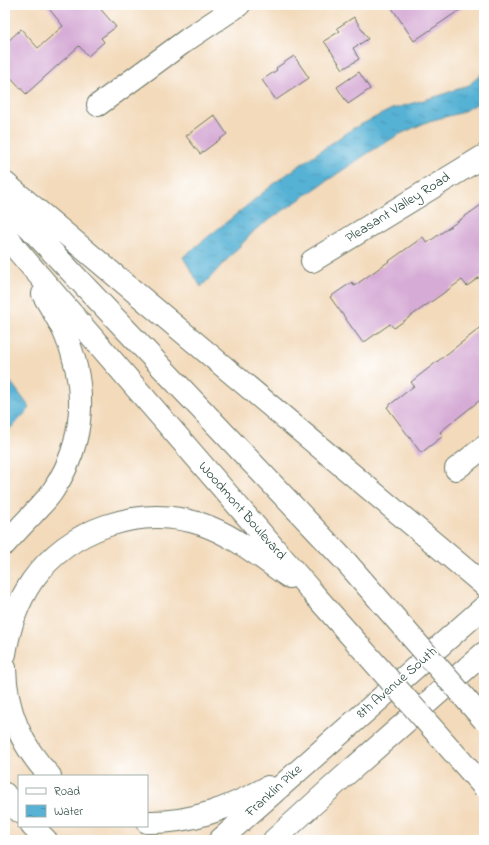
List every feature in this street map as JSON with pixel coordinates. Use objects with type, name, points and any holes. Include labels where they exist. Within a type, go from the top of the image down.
[{"type":"main road","points":[[98,105],[188,39],[239,5]]},
{"type":"main road","name":"Pleasant Valley Road","points":[[312,261],[484,156]]},
{"type":"main road","points":[[5,183],[484,585]]},
{"type":"main road","points":[[5,202],[346,563],[484,720]]},
{"type":"main road","name":"Woodmont Boulevard","points":[[5,232],[17,250],[313,593],[484,787]]},
{"type":"main road","points":[[5,544],[46,500],[60,480],[71,455],[80,410],[80,387],[65,333],[17,250]]},
{"type":"main road","points":[[456,469],[484,447]]},
{"type":"main road","points":[[5,654],[12,621],[31,582],[45,565],[65,547],[88,533],[111,524],[133,518],[154,517],[186,520],[218,531],[249,549],[313,593]]},
{"type":"main road","name":"8th Avenue South","points":[[311,759],[484,607]]},
{"type":"main road","points":[[274,840],[340,779],[484,653]]},
{"type":"main road","points":[[5,668],[8,698],[19,734],[38,764],[49,775]]},
{"type":"main road","points":[[148,822],[185,820],[212,813],[256,794],[279,781],[311,759]]},
{"type":"main road","name":"Franklin Pike","points":[[220,840],[311,759]]},
{"type":"main road","points":[[5,794],[18,811]]},
{"type":"main road","points":[[31,827],[34,840]]},
{"type":"main road","points":[[32,827],[46,840]]},
{"type":"water","points":[[484,72],[484,100],[460,113],[429,121],[398,135],[368,153],[256,229],[201,287],[183,257],[280,179],[352,129],[392,109],[438,96],[469,85]]},
{"type":"water","points":[[10,381],[30,408],[5,434],[5,387]]},
{"type":"building","points":[[46,5],[97,5],[116,27],[101,38],[104,42],[88,56],[79,46],[26,94],[5,71],[5,44],[21,29],[38,48],[63,26]]},
{"type":"building","points":[[390,5],[467,5],[414,41]]},
{"type":"building","points":[[354,17],[368,39],[353,48],[359,59],[343,69],[324,41],[340,31],[337,28]]},
{"type":"building","points":[[294,56],[309,78],[276,100],[262,80]]},
{"type":"building","points":[[359,72],[370,89],[348,104],[337,87]]},
{"type":"building","points":[[214,115],[227,134],[200,154],[186,136]]},
{"type":"building","points":[[484,203],[484,274],[467,286],[462,280],[394,328],[390,324],[363,343],[330,297],[352,282],[354,286],[423,237],[427,243]]},
{"type":"building","points":[[484,325],[484,397],[440,432],[443,436],[421,453],[387,407],[414,386],[411,382]]}]
